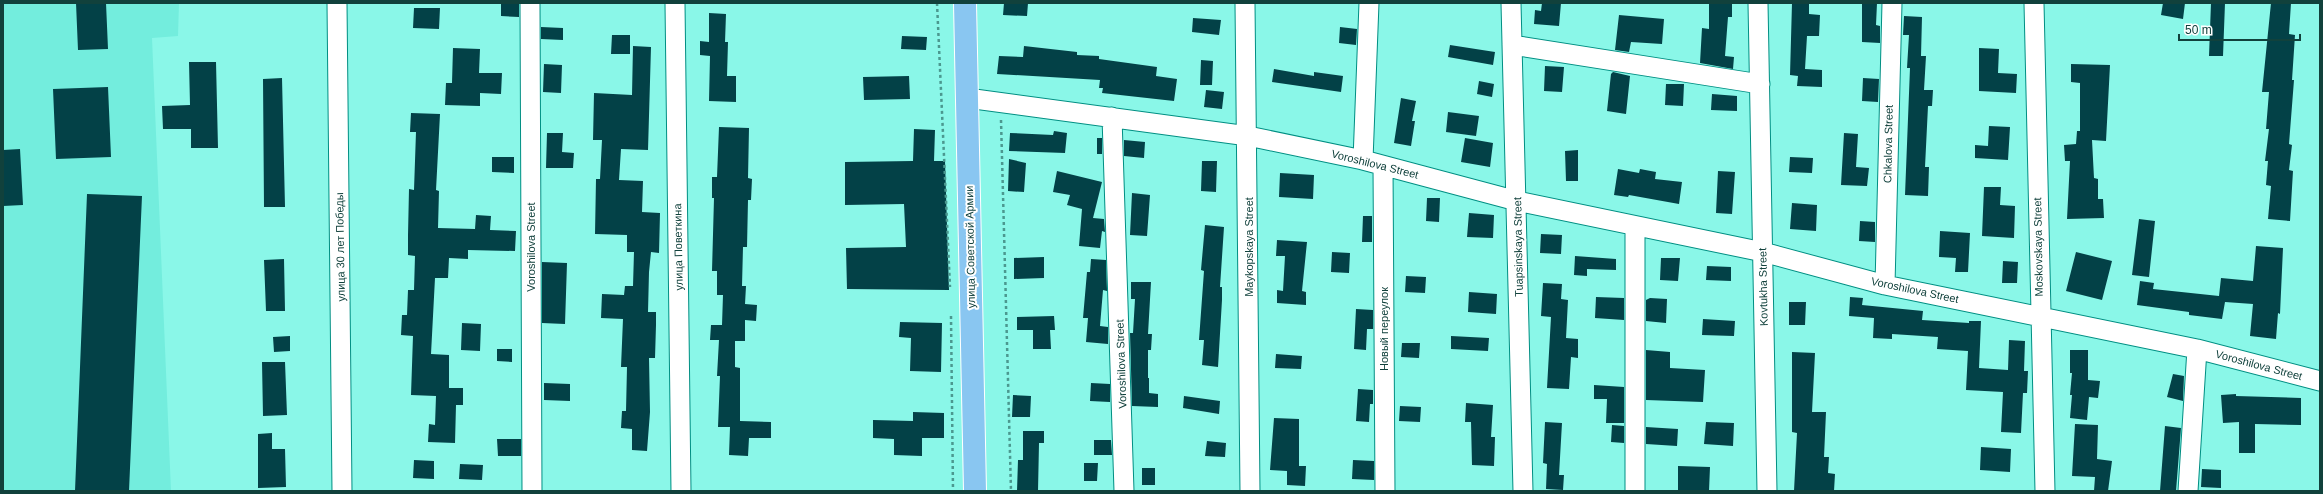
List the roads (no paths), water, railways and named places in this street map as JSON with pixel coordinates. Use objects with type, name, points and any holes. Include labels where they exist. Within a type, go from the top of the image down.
[{"type":"main road","name":"улица Советской Армии","points":[[966,3],[975,491]]},
{"type":"street","name":"улица 30 лет Победы","points":[[338,3],[342,491]]},
{"type":"street","name":"Voroshilova Street","points":[[530,3],[532,491]]},
{"type":"street","name":"улица Поветкина","points":[[675,3],[682,491]]},
{"type":"street","name":"Maykopskaya Street","points":[[1245,3],[1248,136],[1250,491]]},
{"type":"street","points":[[1363,160],[1368,3]]},
{"type":"street","name":"Tuapsinskaya Street","points":[[1511,3],[1523,491]]},
{"type":"street","name":"Kovtukha Street","points":[[1758,3],[1767,491]]},
{"type":"street","name":"Chkalova Street","points":[[1885,284],[1892,3]]},
{"type":"street","name":"Moskovskaya Street","points":[[2034,3],[2039,316],[2045,491]]},
{"type":"street","points":[[1512,45],[1760,84]]},
{"type":"street","name":"Voroshilova Street","points":[[967,98],[1248,136],[1363,160],[1517,202],[1763,252],[1885,284],[2197,349],[2320,381]]},
{"type":"street","name":"Voroshilova Street","points":[[1112,117],[1124,491]]},
{"type":"street","name":"Новый переулок","points":[[1383,166],[1386,491]]},
{"type":"street","points":[[1635,226],[1635,491]]},
{"type":"street","points":[[2188,491],[2197,349]]}]
